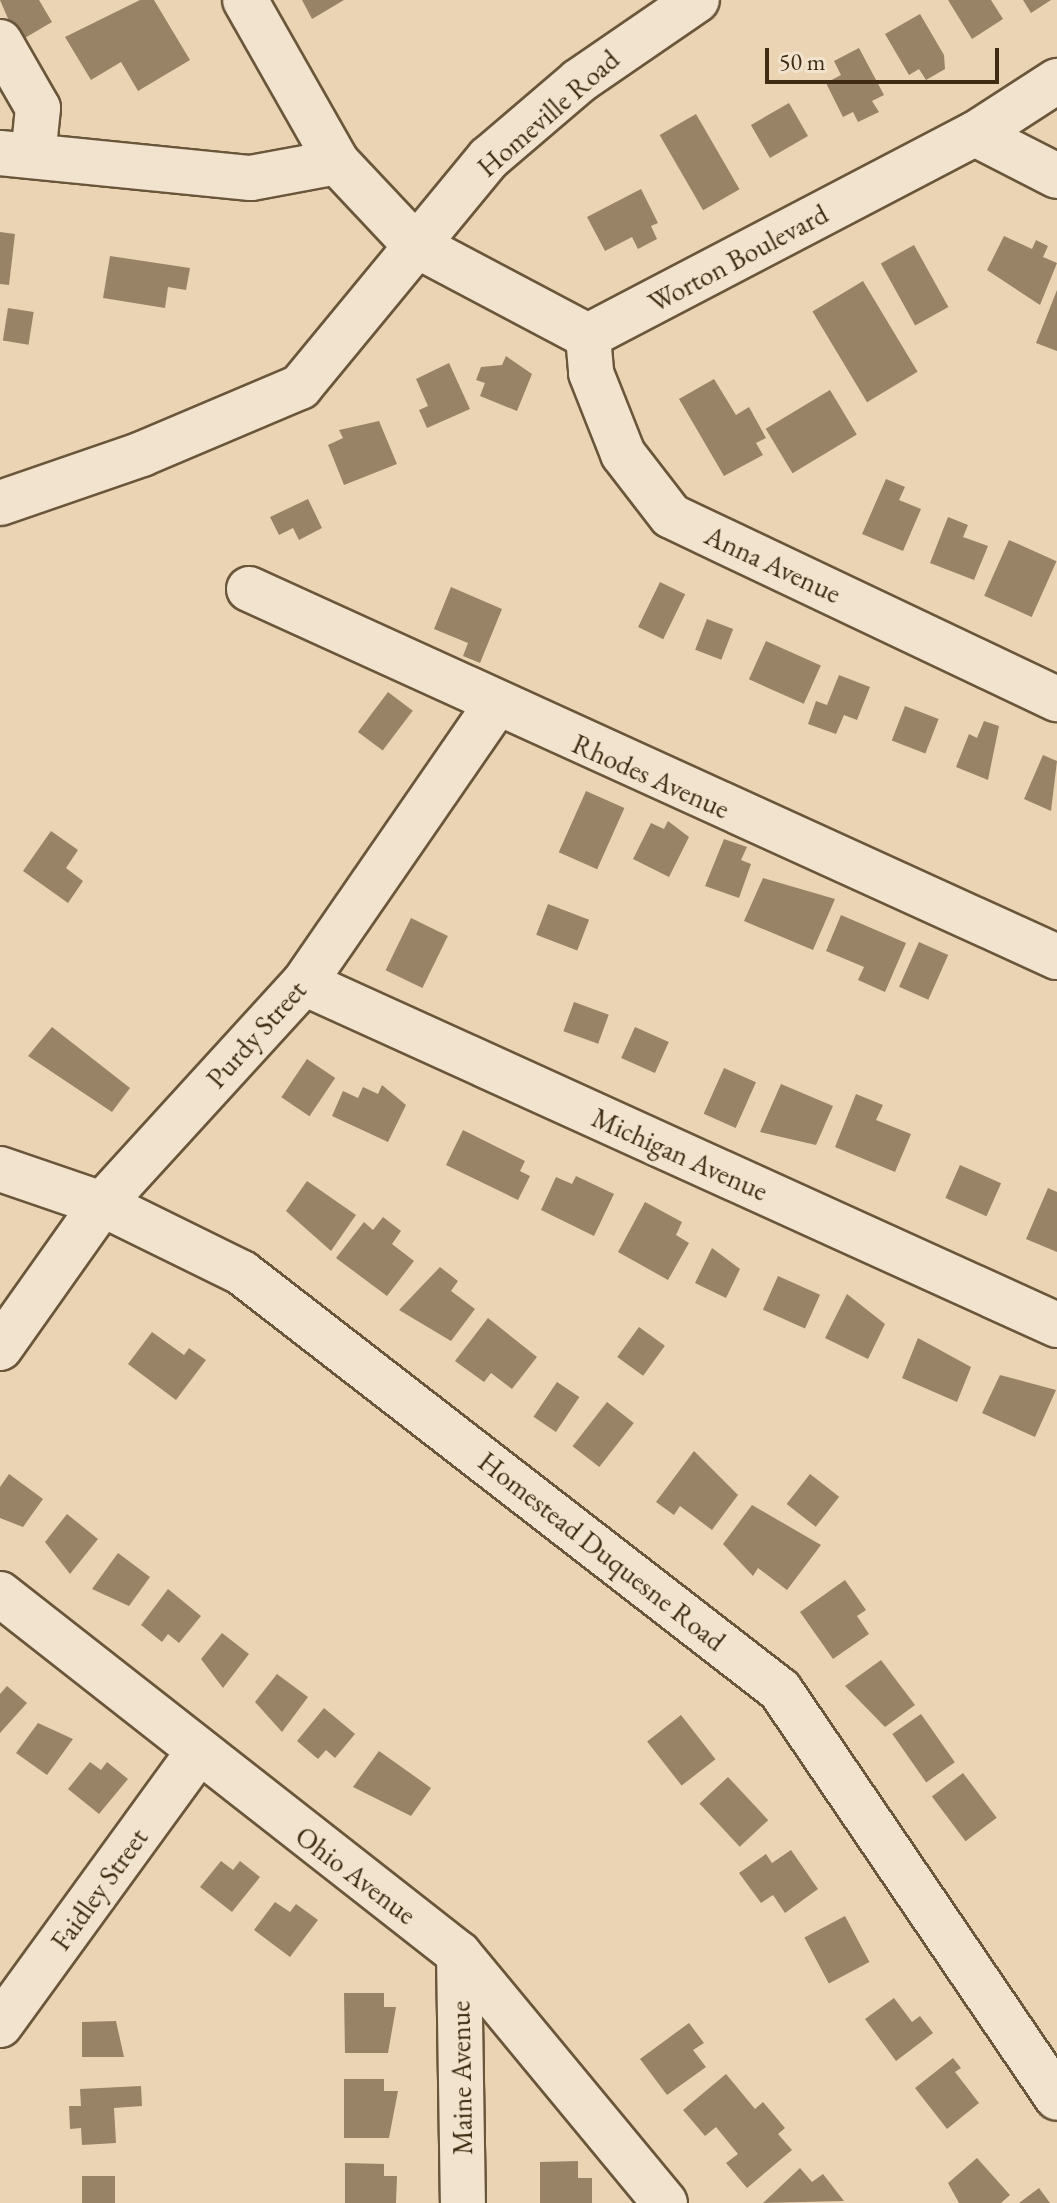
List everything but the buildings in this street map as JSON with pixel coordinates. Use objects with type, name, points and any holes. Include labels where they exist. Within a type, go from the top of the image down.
[{"type":"street","points":[[245,0],[337,162],[414,244],[588,336]]},
{"type":"street","name":"Homeville Road","points":[[414,244],[489,158],[579,81],[697,0]]},
{"type":"street","points":[[0,42],[38,108],[17,154],[251,178],[337,162]]},
{"type":"street","name":"Worton Boulevard","points":[[588,336],[975,134],[1057,81]]},
{"type":"street","points":[[975,134],[1057,176]]},
{"type":"street","points":[[0,503],[142,454],[300,387],[414,244]]},
{"type":"street","name":"Anna Avenue","points":[[588,336],[591,373],[623,454],[671,516],[1057,699]]},
{"type":"street","name":"Rhodes Avenue","points":[[249,589],[495,706],[1057,957]]},
{"type":"street","name":"Purdy Street","points":[[0,1348],[102,1204],[304,983],[495,706]]},
{"type":"street","name":"Michigan Avenue","points":[[304,983],[1057,1325]]},
{"type":"street","name":"Homestead Duquesne Road","points":[[0,1169],[102,1204],[242,1273],[780,1690],[1057,2098]]},
{"type":"street","name":"Ohio Avenue","points":[[0,1594],[197,1754],[459,1954],[665,2203]]},
{"type":"street","name":"Faidley Street","points":[[0,2025],[197,1754]]},
{"type":"street","name":"Maine Avenue","points":[[459,1954],[463,2203]]}]
